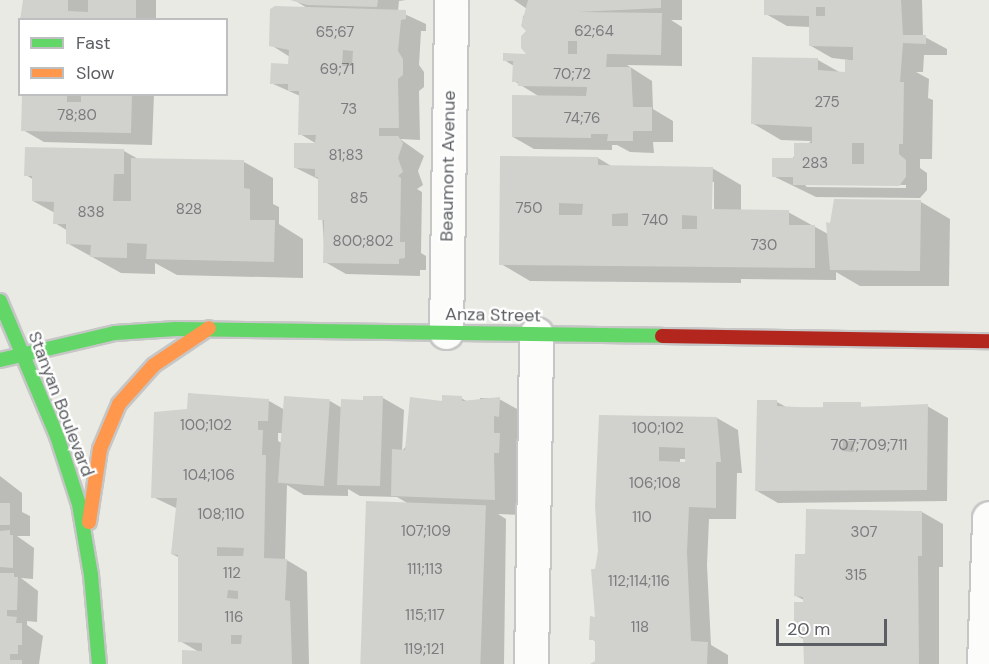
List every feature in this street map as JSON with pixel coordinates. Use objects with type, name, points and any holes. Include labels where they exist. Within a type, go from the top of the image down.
[{"type":"street","name":"Beaumont Avenue","points":[[446,332],[451,0]]},
{"type":"street","name":"Stanyan Boulevard","points":[[0,301],[69,467],[86,541],[99,664]]},
{"type":"street","name":"Anza Street","points":[[0,360],[115,333],[209,328],[989,342]]},
{"type":"street","points":[[86,541],[100,449],[119,404],[154,365],[209,328]]},
{"type":"street","points":[[531,664],[536,334]]},
{"type":"street","points":[[984,664],[989,518]]},
{"type":"building","points":[[23,0],[68,0],[68,11],[88,12],[88,0],[136,0],[136,18],[20,18]]},
{"type":"building","points":[[290,0],[378,0],[377,7],[307,5]]},
{"type":"building","points":[[528,0],[661,0],[661,8],[578,12],[662,13],[661,55],[607,54],[606,67],[631,67],[633,107],[652,107],[652,131],[633,131],[633,141],[607,141],[608,134],[591,134],[591,138],[512,137],[512,95],[586,96],[587,87],[518,86],[518,82],[512,82],[513,61],[503,61],[503,53],[526,54],[521,48],[521,36],[526,31],[521,26]],"holes":[[[568,41],[577,41],[577,54],[568,54]]]},
{"type":"building","points":[[764,0],[901,0],[903,35],[926,35],[926,44],[903,43],[900,82],[904,82],[903,144],[899,144],[899,154],[906,160],[906,177],[899,186],[793,185],[793,177],[772,177],[772,158],[794,158],[794,143],[812,143],[812,127],[751,124],[752,57],[818,58],[818,70],[845,72],[845,60],[853,60],[853,47],[809,46],[809,16],[764,15]],"holes":[[[816,7],[825,7],[825,16],[816,16]],[[852,143],[864,143],[864,164],[852,164]]]},
{"type":"building","points":[[275,6],[406,10],[406,19],[401,20],[398,51],[403,59],[403,75],[398,79],[399,128],[379,128],[379,136],[398,136],[403,143],[398,158],[403,172],[398,176],[401,178],[400,242],[405,242],[405,258],[399,259],[399,264],[323,263],[324,220],[318,220],[318,177],[315,177],[315,169],[294,168],[294,143],[315,143],[316,135],[298,135],[299,91],[288,91],[288,84],[270,84],[271,63],[288,64],[289,50],[269,46],[270,9]],"holes":[[[343,50],[353,51],[352,66],[342,66]]]},
{"type":"building","points":[[22,96],[67,96],[67,102],[81,102],[81,96],[132,96],[131,133],[21,131]]},
{"type":"building","points":[[25,147],[124,149],[124,174],[114,174],[113,201],[131,201],[131,158],[244,160],[244,188],[250,189],[250,220],[275,220],[274,262],[146,259],[147,244],[127,243],[127,258],[90,257],[91,245],[66,244],[66,224],[53,224],[54,202],[32,201],[32,176],[24,176]]},
{"type":"building","points":[[500,156],[598,157],[598,165],[713,167],[712,209],[789,210],[789,225],[815,225],[815,268],[499,265]],"holes":[[[559,203],[583,204],[582,215],[559,215]],[[628,213],[628,226],[612,226],[612,214]],[[682,215],[697,216],[697,229],[682,229]]]},
{"type":"building","points":[[834,199],[921,200],[920,271],[830,270],[826,222],[830,223]]},
{"type":"building","points":[[188,393],[269,399],[268,421],[258,421],[258,430],[263,430],[262,455],[266,455],[264,558],[287,559],[285,600],[290,601],[292,664],[182,664],[182,650],[202,651],[202,643],[178,642],[178,555],[171,554],[177,498],[151,498],[154,412],[187,409]],"holes":[[[217,547],[244,548],[243,556],[217,556]],[[228,590],[238,591],[238,599],[227,598]],[[231,635],[242,635],[241,644],[231,644]]]},
{"type":"building","points":[[442,395],[462,396],[462,401],[500,397],[499,417],[494,416],[494,433],[500,433],[499,453],[494,453],[495,500],[391,496],[392,449],[405,450],[410,397],[442,401]]},
{"type":"building","points":[[284,396],[330,399],[324,486],[278,483]]},
{"type":"building","points":[[363,396],[383,396],[380,486],[337,485],[341,399],[363,400]]},
{"type":"building","points":[[757,400],[777,400],[777,406],[823,408],[823,402],[861,402],[861,407],[928,404],[927,490],[755,491]],"holes":[[[843,441],[854,441],[854,452],[842,451]]]},
{"type":"building","points":[[599,415],[717,417],[721,462],[716,462],[716,508],[689,507],[687,552],[691,641],[708,642],[707,664],[590,664],[595,661],[595,640],[589,640],[590,616],[595,617],[591,569],[595,569],[598,551],[595,506]],"holes":[[[659,447],[685,448],[685,462],[659,461]]]},
{"type":"building","points":[[366,501],[486,505],[480,664],[360,664]]},
{"type":"building","points":[[0,503],[10,503],[10,525],[0,525]]},
{"type":"building","points":[[806,509],[922,511],[922,556],[918,556],[919,664],[804,664],[803,636],[794,636],[794,602],[803,602],[803,597],[794,596],[795,554],[805,554]]},
{"type":"building","points":[[10,530],[10,535],[13,535],[13,568],[0,567],[0,531]]},
{"type":"building","points":[[0,573],[14,573],[14,577],[18,577],[17,610],[7,610],[7,616],[17,617],[16,623],[22,623],[22,645],[18,645],[18,654],[10,654],[10,660],[22,660],[22,664],[0,664]]},
{"type":"traffic: fast","points":[[0,301],[57,436],[79,504],[91,575],[99,664]]},
{"type":"traffic: fast","points":[[0,360],[115,333],[176,329],[662,336]]},
{"type":"traffic: slow","points":[[89,522],[100,449],[119,404],[154,365],[209,328]]},
{"type":"traffic: jam","points":[[662,336],[989,341]]}]
